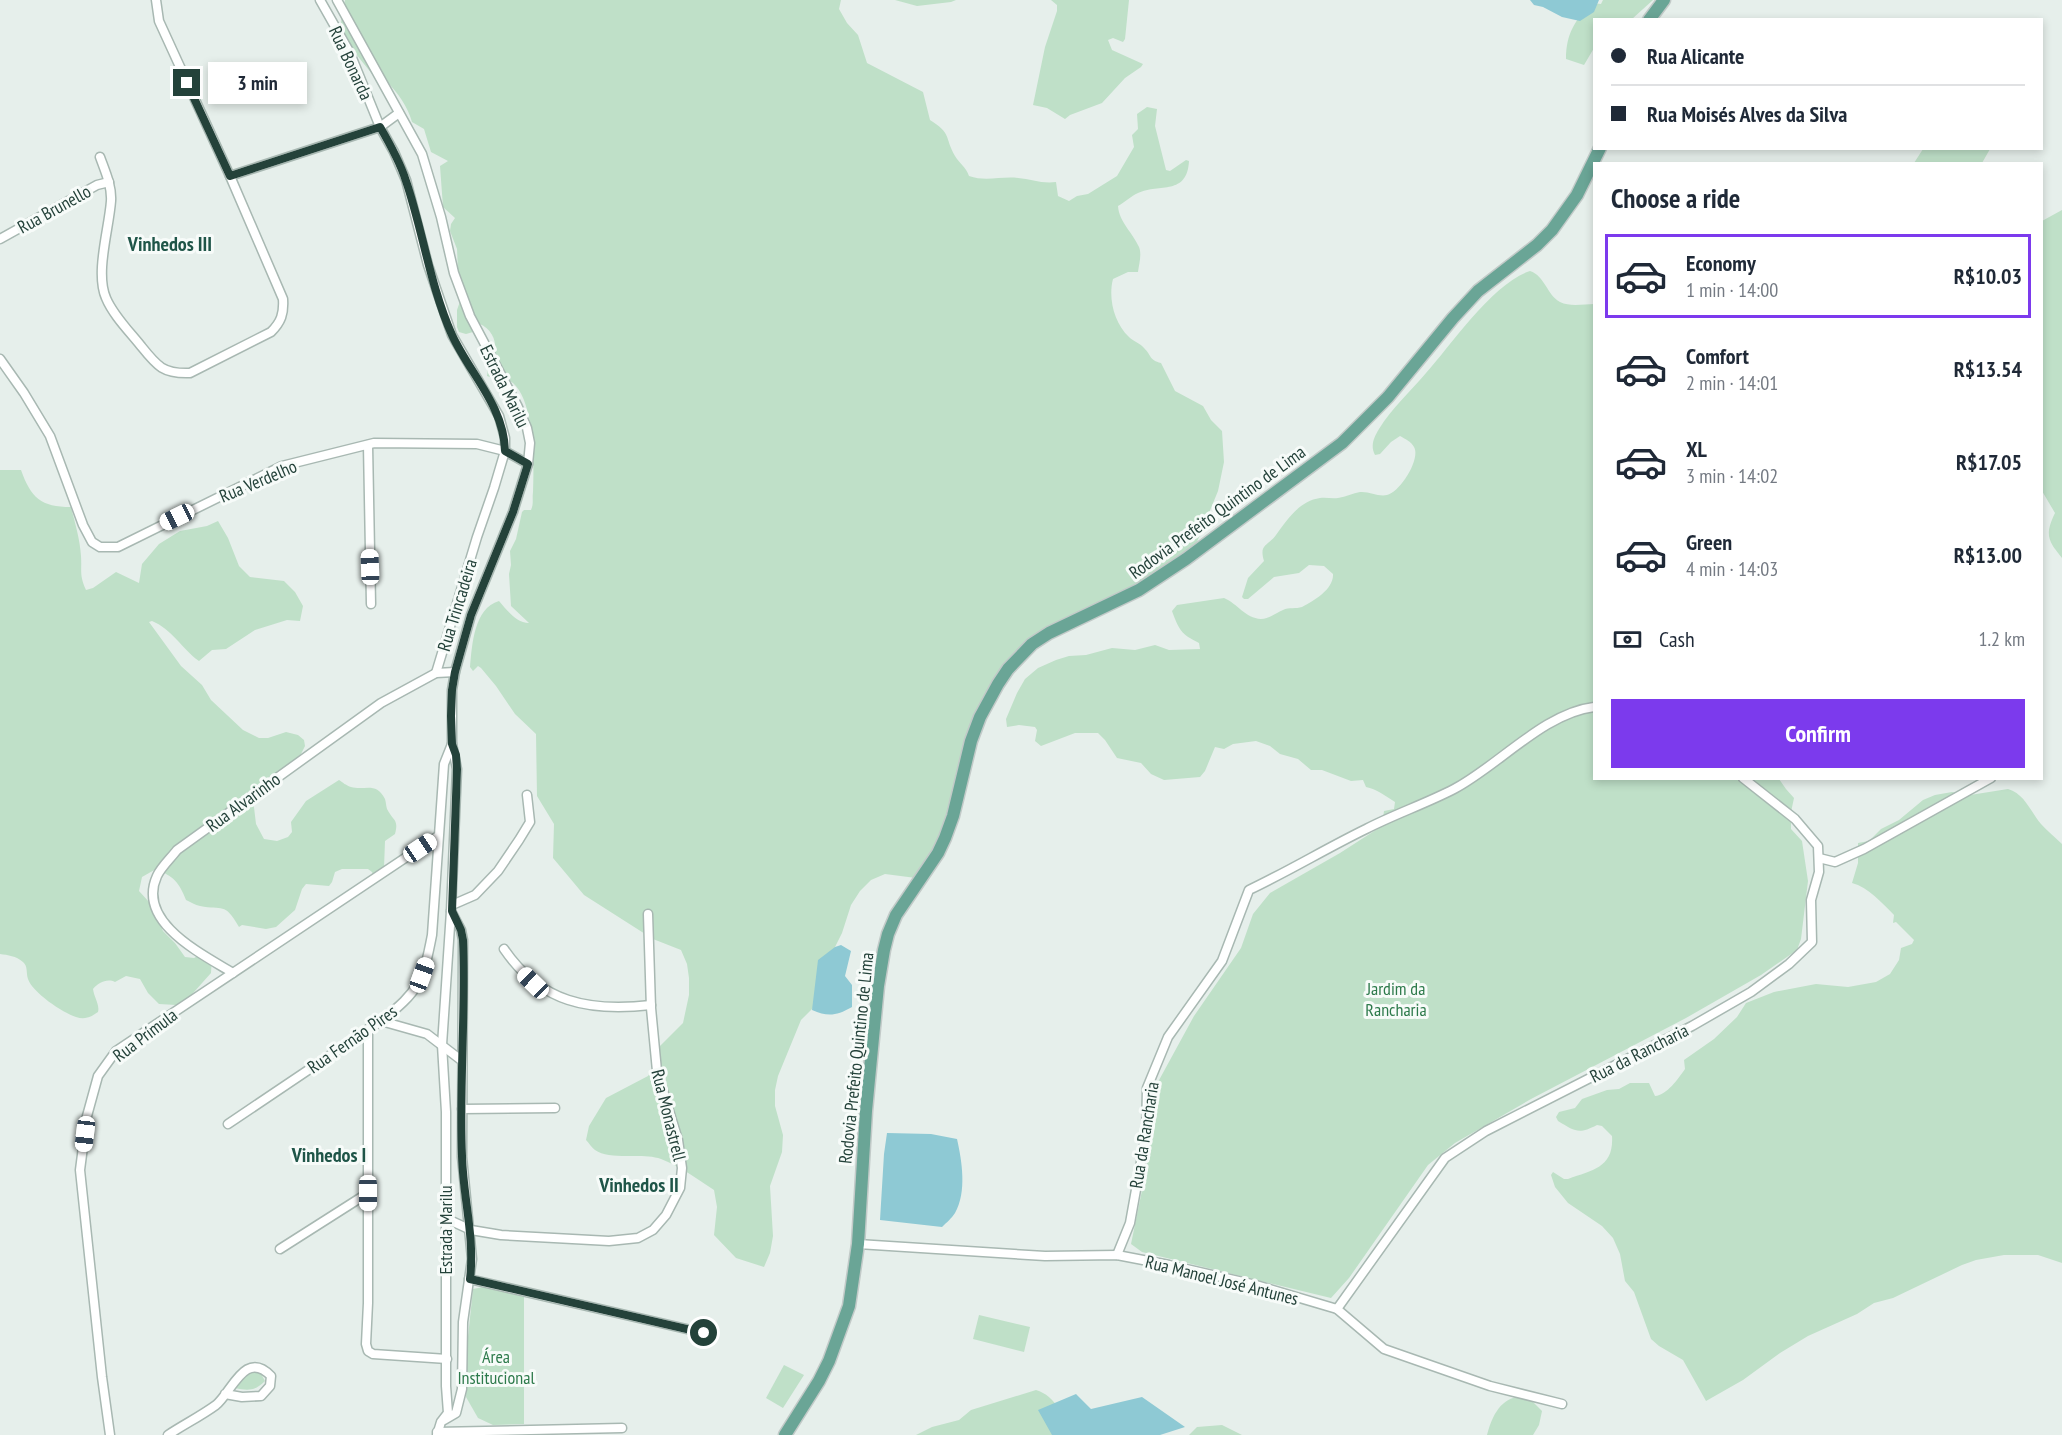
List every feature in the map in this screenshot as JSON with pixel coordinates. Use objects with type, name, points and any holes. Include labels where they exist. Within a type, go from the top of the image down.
[{"type":"main road","points":[[1650,18],[1664,0]]},
{"type":"main road","name":"Rodovia Prefeito Quintino de Lima","points":[[785,1435],[819,1382],[841,1332],[849,1306],[858,1244],[866,1110],[884,950],[896,915],[938,853],[945,838],[953,816],[971,741],[980,717],[998,684],[1008,669],[1032,644],[1049,633],[1140,590],[1186,559],[1342,443],[1388,397],[1478,291],[1537,245],[1552,230],[1577,195],[1593,162]]},
{"type":"street","points":[[100,157],[109,182],[111,199],[102,273],[104,295],[110,307],[152,359],[164,370],[190,373],[271,332],[280,323],[284,312],[284,299],[159,21],[156,0]]},
{"type":"street","name":"Rua Bonarda","points":[[320,0],[350,53],[380,127],[406,180],[428,265],[452,335],[499,416],[505,451]]},
{"type":"street","name":"Estrada Marilu","points":[[337,0],[422,154],[441,217],[454,273],[470,316],[527,428],[530,443],[528,464],[513,512],[471,615],[452,690],[452,744],[457,769],[452,908],[442,1045],[446,1112],[446,1386],[448,1413],[441,1422],[437,1434]]},
{"type":"street","points":[[230,176],[380,127],[399,113]]},
{"type":"street","name":"Rua Brunello","points":[[0,239],[97,185],[109,182]]},
{"type":"street","name":"Rua Verdelho","points":[[0,359],[50,436],[83,525],[92,542],[100,547],[118,547],[282,466],[368,445],[477,444],[505,451],[528,464]]},
{"type":"street","points":[[368,445],[371,604]]},
{"type":"street","name":"Rua Trincadeira","points":[[436,673],[505,451]]},
{"type":"street","name":"Rua Alvarinho","points":[[233,973],[187,945],[159,918],[152,896],[157,875],[177,850],[381,702],[436,673],[455,672]]},
{"type":"street","name":"Rua da Rancharia","points":[[1117,1256],[1130,1223],[1144,1146],[1148,1088],[1168,1037],[1222,961],[1249,890],[1296,868],[1367,828],[1456,788],[1559,718],[1580,708],[1593,707]]},
{"type":"street","name":"Rua Fernão Pires","points":[[228,1124],[381,1021],[418,987],[427,962],[432,935],[444,764],[452,744]]},
{"type":"street","points":[[1746,780],[1795,819],[1818,846],[1819,858],[1835,862],[1864,849],[1987,780]]},
{"type":"street","points":[[441,1422],[456,1413],[462,1389],[463,1322],[472,1259],[471,1230],[462,1157],[463,940],[452,908],[475,895],[498,871],[514,848],[530,822],[527,795]]},
{"type":"street","name":"Rua Prímula","points":[[110,1435],[80,1170],[87,1116],[98,1076],[117,1051],[438,836]]},
{"type":"street","name":"Rua da Rancharia","points":[[1337,1309],[1445,1158],[1486,1131],[1692,1026],[1741,998],[1789,964],[1812,942],[1811,900],[1819,858]]},
{"type":"street","name":"Rua Monastrell","points":[[445,1218],[471,1230],[501,1235],[609,1241],[638,1238],[654,1230],[666,1215],[680,1188],[682,1168],[678,1140],[657,1071],[651,1005],[648,914]]},
{"type":"street","points":[[504,949],[516,967],[533,983],[577,1003],[627,1008],[651,1005]]},
{"type":"street","points":[[381,1021],[427,1034],[461,1060]]},
{"type":"street","points":[[368,1029],[366,1344],[368,1351],[382,1356],[447,1359]]},
{"type":"street","points":[[462,1109],[555,1108]]},
{"type":"street","points":[[280,1249],[368,1193]]},
{"type":"street","name":"Rua Manoel José Antunes","points":[[858,1244],[1045,1256],[1117,1256],[1256,1285],[1337,1309],[1384,1348],[1490,1386],[1562,1404]]},
{"type":"street","points":[[470,1279],[704,1333]]},
{"type":"street","points":[[168,1435],[217,1404],[238,1376],[252,1367],[263,1368],[271,1376],[270,1386],[261,1396],[242,1397],[225,1394]]},
{"type":"street","points":[[437,1434],[622,1428]]},
{"type":"green space","points":[[345,0],[841,0],[839,9],[847,23],[858,35],[867,63],[923,92],[930,120],[945,132],[955,156],[969,176],[981,179],[1012,178],[1056,182],[1058,196],[1069,201],[1077,196],[1088,194],[1117,176],[1134,147],[1132,135],[1138,129],[1137,114],[1147,107],[1157,109],[1155,126],[1166,170],[1170,171],[1186,160],[1189,161],[1187,172],[1178,184],[1146,190],[1118,206],[1121,217],[1139,247],[1140,256],[1138,272],[1128,272],[1113,279],[1111,294],[1119,325],[1142,346],[1152,359],[1161,363],[1175,391],[1203,406],[1211,420],[1222,431],[1224,462],[1218,491],[1197,542],[1140,589],[1021,652],[982,722],[969,761],[946,815],[942,835],[916,878],[885,874],[871,880],[851,905],[842,933],[828,961],[813,1008],[801,1020],[778,1076],[775,1106],[783,1135],[782,1152],[770,1186],[773,1236],[770,1253],[764,1267],[736,1258],[714,1235],[717,1207],[714,1190],[682,1169],[661,1159],[601,1153],[586,1140],[589,1126],[606,1098],[648,1076],[657,1062],[660,1046],[683,1023],[689,995],[687,964],[681,950],[653,939],[584,895],[553,858],[554,824],[537,796],[536,734],[515,714],[481,668],[478,666],[473,671],[470,667],[479,619],[491,605],[499,601],[516,618],[529,623],[511,606],[509,574],[510,551],[516,539],[522,512],[531,510],[532,505],[532,434],[526,405],[520,392],[513,383],[487,376],[495,348],[490,332],[484,326],[476,323],[471,327],[473,332],[466,334],[459,332],[457,327],[457,310],[463,293],[458,271],[457,249],[450,231],[455,218],[443,207],[440,166],[448,161],[431,152],[424,129],[412,122],[399,96],[387,82],[379,82],[351,46],[342,31],[341,24]]},
{"type":"green space","points":[[895,0],[956,0],[917,6]]},
{"type":"green space","points":[[1051,0],[1129,0],[1125,39],[1123,42],[1113,38],[1108,40],[1112,50],[1143,64],[1125,78],[1102,103],[1065,119],[1047,108],[1033,105],[1045,47],[1057,11],[1057,5]]},
{"type":"green space","points":[[1603,0],[1653,0],[1633,18],[1593,18],[1593,50],[1584,65],[1566,59],[1568,42],[1576,22],[1592,3],[1601,4]]},
{"type":"green space","points":[[1922,150],[1989,150],[1983,162],[1915,162]]},
{"type":"green space","points":[[2062,210],[2062,558],[2049,537],[2055,513],[2043,493],[2043,220]]},
{"type":"green space","name":"Jardim da Rancharia","points":[[1530,271],[1539,277],[1560,302],[1573,305],[1593,304],[1593,780],[1780,780],[1794,798],[1791,829],[1802,841],[1808,881],[1801,939],[1797,950],[1761,975],[1686,1018],[1531,1099],[1455,1143],[1428,1165],[1349,1278],[1331,1298],[1142,1252],[1131,1244],[1146,1171],[1158,1082],[1194,1016],[1241,948],[1253,914],[1270,893],[1382,826],[1384,811],[1394,809],[1395,802],[1366,787],[1363,780],[1351,781],[1322,770],[1311,770],[1298,759],[1280,754],[1270,746],[1256,741],[1233,744],[1224,749],[1215,747],[1200,777],[1164,780],[1151,774],[1141,763],[1117,758],[1098,733],[1075,733],[1041,746],[1035,741],[1037,730],[1035,727],[1019,725],[1007,727],[1006,719],[1025,679],[1038,668],[1056,660],[1112,648],[1135,650],[1155,645],[1169,650],[1200,649],[1199,643],[1184,634],[1179,627],[1172,611],[1177,605],[1224,598],[1250,616],[1261,619],[1285,609],[1302,607],[1322,594],[1330,585],[1333,574],[1324,566],[1309,565],[1299,573],[1274,577],[1248,599],[1242,597],[1248,578],[1264,561],[1263,548],[1300,507],[1320,498],[1338,498],[1360,492],[1387,495],[1398,488],[1412,467],[1415,459],[1414,447],[1400,436],[1380,454],[1375,455],[1373,442],[1379,429],[1395,407],[1474,316],[1502,288]]},
{"type":"green space","points":[[0,470],[21,470],[29,488],[38,499],[52,505],[71,507],[80,543],[82,576],[86,590],[93,588],[116,572],[139,583],[142,564],[159,544],[180,531],[207,526],[218,521],[228,538],[239,566],[250,577],[284,581],[295,592],[303,606],[300,621],[287,620],[255,630],[226,649],[212,650],[199,661],[165,629],[152,621],[149,622],[181,666],[202,685],[211,700],[243,730],[259,738],[268,738],[286,732],[298,735],[304,740],[305,746],[301,754],[269,781],[253,799],[256,824],[264,839],[277,841],[288,837],[292,832],[291,822],[306,801],[339,780],[351,787],[374,788],[382,793],[387,809],[396,823],[395,834],[385,841],[384,868],[374,877],[368,869],[342,869],[335,872],[329,886],[306,884],[295,910],[276,927],[266,929],[242,925],[239,927],[226,910],[198,906],[186,900],[175,881],[162,872],[156,869],[142,877],[139,891],[150,903],[163,931],[185,957],[194,958],[205,952],[212,956],[211,973],[186,1001],[176,1005],[159,1004],[148,993],[140,979],[126,976],[115,982],[106,981],[97,985],[93,989],[98,1012],[88,1017],[76,1017],[56,1007],[35,990],[28,979],[23,962],[15,957],[0,954]]},
{"type":"green space","points":[[2008,789],[2023,799],[2041,824],[2062,844],[2062,1263],[2038,1255],[2004,1255],[1962,1265],[1893,1298],[1874,1303],[1857,1314],[1808,1336],[1743,1380],[1706,1401],[1683,1360],[1651,1339],[1634,1292],[1625,1281],[1620,1254],[1613,1238],[1602,1226],[1568,1203],[1555,1187],[1551,1175],[1553,1172],[1568,1179],[1594,1170],[1606,1161],[1610,1155],[1612,1136],[1602,1126],[1597,1125],[1581,1131],[1558,1121],[1556,1117],[1559,1112],[1575,1108],[1582,1099],[1607,1090],[1619,1089],[1630,1083],[1649,1083],[1655,1096],[1664,1093],[1685,1069],[1684,1060],[1714,1039],[1737,1017],[1746,1003],[1774,992],[1816,984],[1848,987],[1876,982],[1890,974],[1899,960],[1901,948],[1912,944],[1914,940],[1896,922],[1893,923],[1894,915],[1880,901],[1864,888],[1852,883],[1858,863],[1858,843],[1869,841],[1881,829],[1899,820],[1923,800],[1935,795],[1952,792],[1970,795]]},
{"type":"green space","name":"Área Institucional","points":[[483,1287],[524,1297],[524,1424],[493,1425],[478,1418],[466,1397],[468,1337],[473,1289]]},
{"type":"green space","points":[[979,1315],[1030,1327],[1024,1352],[973,1339]]},
{"type":"green space","points":[[784,1365],[804,1375],[783,1408],[766,1398]]},
{"type":"green space","points":[[251,1372],[260,1372],[265,1381],[251,1389],[235,1388],[239,1379]]},
{"type":"green space","points":[[1036,1390],[1054,1402],[1072,1435],[916,1435],[932,1427],[959,1420],[971,1410]]},
{"type":"green space","points":[[1517,1397],[1531,1400],[1542,1411],[1539,1425],[1533,1435],[1487,1435],[1501,1406]]},
{"type":"green space","points":[[1222,1425],[1242,1435],[1189,1435],[1197,1427]]},
{"type":"water","points":[[1530,0],[1599,0],[1594,12],[1580,21],[1562,17],[1534,5]]},
{"type":"water","points":[[841,945],[851,951],[845,976],[852,985],[852,1007],[832,1014],[812,1010],[818,960]]},
{"type":"water","points":[[887,1133],[931,1134],[957,1139],[962,1167],[961,1196],[955,1213],[942,1227],[880,1220]]},
{"type":"water","points":[[1076,1394],[1091,1409],[1142,1397],[1185,1427],[1160,1435],[1052,1435],[1038,1410]]},
{"type":"district","name":"Vinhedos III","points":[[170,244]]},
{"type":"district","name":"Vinhedos I","points":[[329,1155]]},
{"type":"district","name":"Vinhedos II","points":[[639,1185]]},
{"type":"route","points":[[187,83],[230,176],[380,127],[406,180],[428,265],[452,335],[499,416],[505,451],[528,464],[513,512],[471,615],[452,690],[452,744],[457,769],[452,911],[461,930],[464,960],[462,1157],[471,1230],[470,1279],[704,1333]]}]
